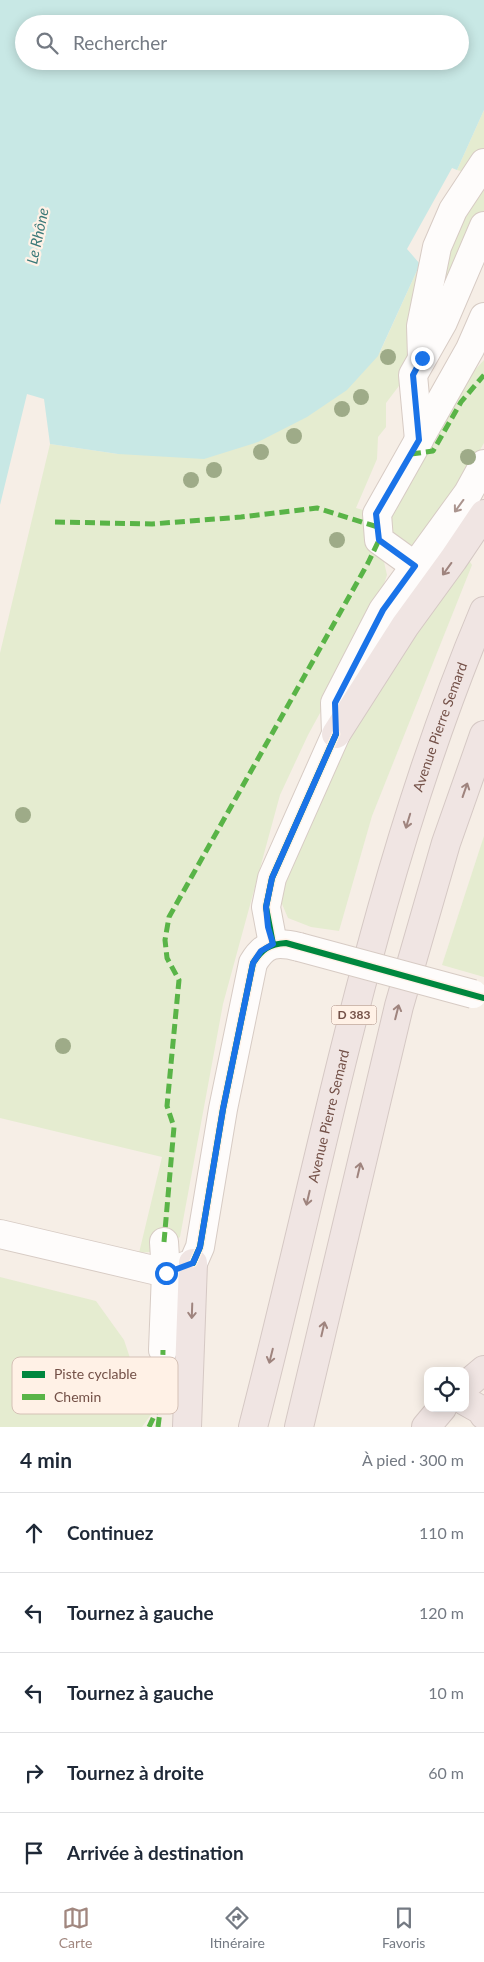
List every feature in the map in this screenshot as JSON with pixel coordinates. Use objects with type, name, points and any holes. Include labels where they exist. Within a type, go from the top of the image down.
[{"type":"highway","points":[[336,734],[400,634],[484,514]]},
{"type":"highway","name":"Avenue Pierre Semard","points":[[253,1427],[286,1295],[317,1158],[378,918],[410,813],[463,661],[484,611]]},
{"type":"highway","name":"D 383","points":[[299,1427],[399,1006],[446,842],[484,735]]},
{"type":"highway","points":[[187,1427],[193,1263]]},
{"type":"highway","points":[[469,1383],[484,1370]]},
{"type":"highway","points":[[469,1403],[481,1410],[484,1415]]},
{"type":"highway","points":[[426,1427],[439,1412]]},
{"type":"street","points":[[422,358],[421,326],[437,248],[453,210],[484,163]]},
{"type":"street","points":[[419,440],[413,375],[443,322],[484,226]]},
{"type":"street","points":[[415,566],[379,540],[376,514],[470,348],[484,317]]},
{"type":"street","points":[[286,945],[268,927],[266,907],[272,878],[336,734],[335,703],[383,610],[468,494],[484,464]]},
{"type":"street","points":[[0,1234],[166,1273],[193,1263],[200,1247],[223,1109],[253,963],[261,951],[286,945],[478,996]]},
{"type":"street","points":[[164,1242],[166,1273],[164,1350]]},
{"type":"green space","points":[[484,110],[484,177],[457,170]]},
{"type":"green space","points":[[484,177],[484,254],[408,374],[386,403],[386,427],[378,437],[377,459],[356,508],[377,514],[379,540],[387,575],[373,616],[308,735],[280,795],[223,1004],[180,1237],[160,1251],[139,1253],[162,1157],[0,1118],[0,653],[50,444],[118,454],[380,352],[420,264]]},
{"type":"green space","points":[[484,360],[484,443],[456,491],[419,547],[389,540],[389,510],[463,383]]},
{"type":"green space","points":[[468,559],[472,565],[372,816],[339,931],[311,927],[288,918],[279,897],[304,828],[366,703]]},
{"type":"green space","points":[[484,836],[484,977],[442,965]]},
{"type":"green space","points":[[0,1277],[96,1301],[124,1340],[130,1357],[12,1357],[12,1414],[151,1414],[142,1427],[0,1427]]},
{"type":"water","name":"Le Rhône","points":[[0,0],[484,0],[484,110],[457,170],[452,168],[407,249],[420,264],[378,356],[347,390],[307,417],[258,442],[204,459],[118,454],[50,444],[44,399],[27,394],[0,505]]},
{"type":"marked path","points":[[411,454],[433,451],[461,402],[484,375]]},
{"type":"marked path","points":[[55,522],[152,524],[241,517],[317,508],[378,527]]},
{"type":"marked path","points":[[164,1242],[174,1127],[167,1106],[179,980],[167,958],[165,940],[169,917],[368,563],[379,540]]},
{"type":"marked path","points":[[163,1350],[163,1357]]},
{"type":"marked path","points":[[149,1427],[155,1414]]},
{"type":"marked path","points":[[158,1427],[160,1414]]},
{"type":"cycle path","points":[[273,944],[266,907],[272,878],[336,734]]},
{"type":"cycle path","points":[[193,1263],[200,1247],[223,1109],[253,963],[263,951],[270,946],[286,943],[484,998]]},
{"type":"route","points":[[166,1273],[193,1263],[200,1247],[223,1109],[253,963],[261,951],[273,944],[268,927],[266,907],[272,878],[336,734],[335,703],[383,610],[415,566],[379,540],[376,514],[419,440],[413,375],[422,358]]}]
